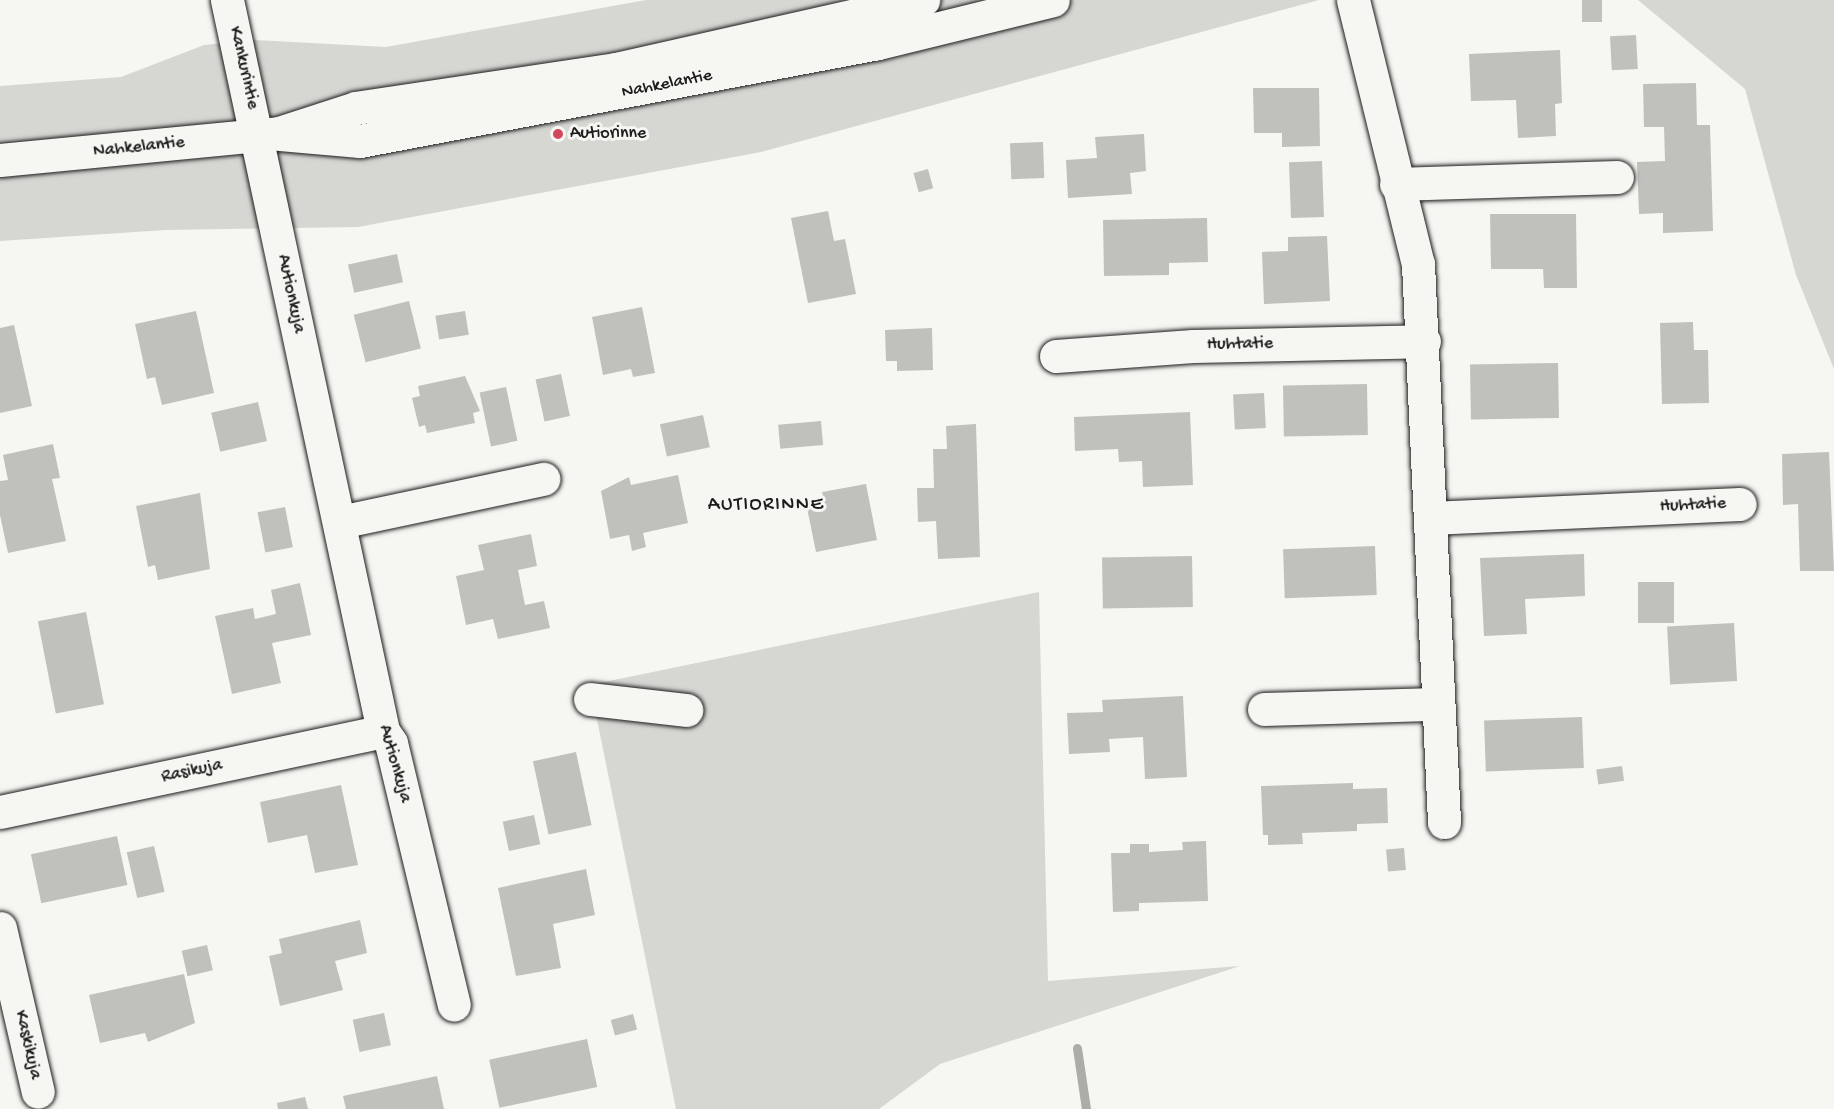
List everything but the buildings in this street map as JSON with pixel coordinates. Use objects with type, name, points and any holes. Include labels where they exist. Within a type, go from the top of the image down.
[{"type":"street","name":"Kankurintie","points":[[227,0],[269,134]]},
{"type":"street","name":"Nahkelantie","points":[[269,134],[356,108],[616,69],[923,0]]},
{"type":"street","name":"Nahkelantie","points":[[0,160],[269,134],[360,141],[855,47],[1053,0]]},
{"type":"street","points":[[1353,0],[1396,184],[1418,264],[1424,341],[1437,704],[1444,822]]},
{"type":"street","name":"Autionkuja","points":[[269,134],[340,522],[383,731],[391,743],[454,1005]]},
{"type":"street","points":[[1396,184],[1617,177]]},
{"type":"street","name":"Huhtatie","points":[[1056,356],[1193,346],[1424,341]]},
{"type":"street","points":[[340,522],[543,479]]},
{"type":"street","name":"Huhtatie","points":[[1430,518],[1740,504]]},
{"type":"street","points":[[590,699],[686,710]]},
{"type":"street","points":[[1264,709],[1437,704]]},
{"type":"street","name":"Rasikuja","points":[[0,812],[383,731]]},
{"type":"street","name":"Kaskikuja","points":[[0,928],[38,1092]]},
{"type":"shaded area","points":[[646,0],[1319,0],[761,152],[358,227],[165,230],[0,241],[0,86],[121,77],[204,45],[255,40],[386,47]]},
{"type":"shaded area","points":[[1638,0],[1834,0],[1834,369],[1796,275],[1745,89]]},
{"type":"shaded area","points":[[1039,592],[1048,981],[1240,966],[940,1064],[879,1109],[676,1109],[590,685]]},
{"type":"waterway","points":[[1077,1048],[1086,1109]]},
{"type":"place","name":"Autiorinne","points":[[558,134]]},
{"type":"district","name":"AUTIORINNE","points":[[766,505]]}]
